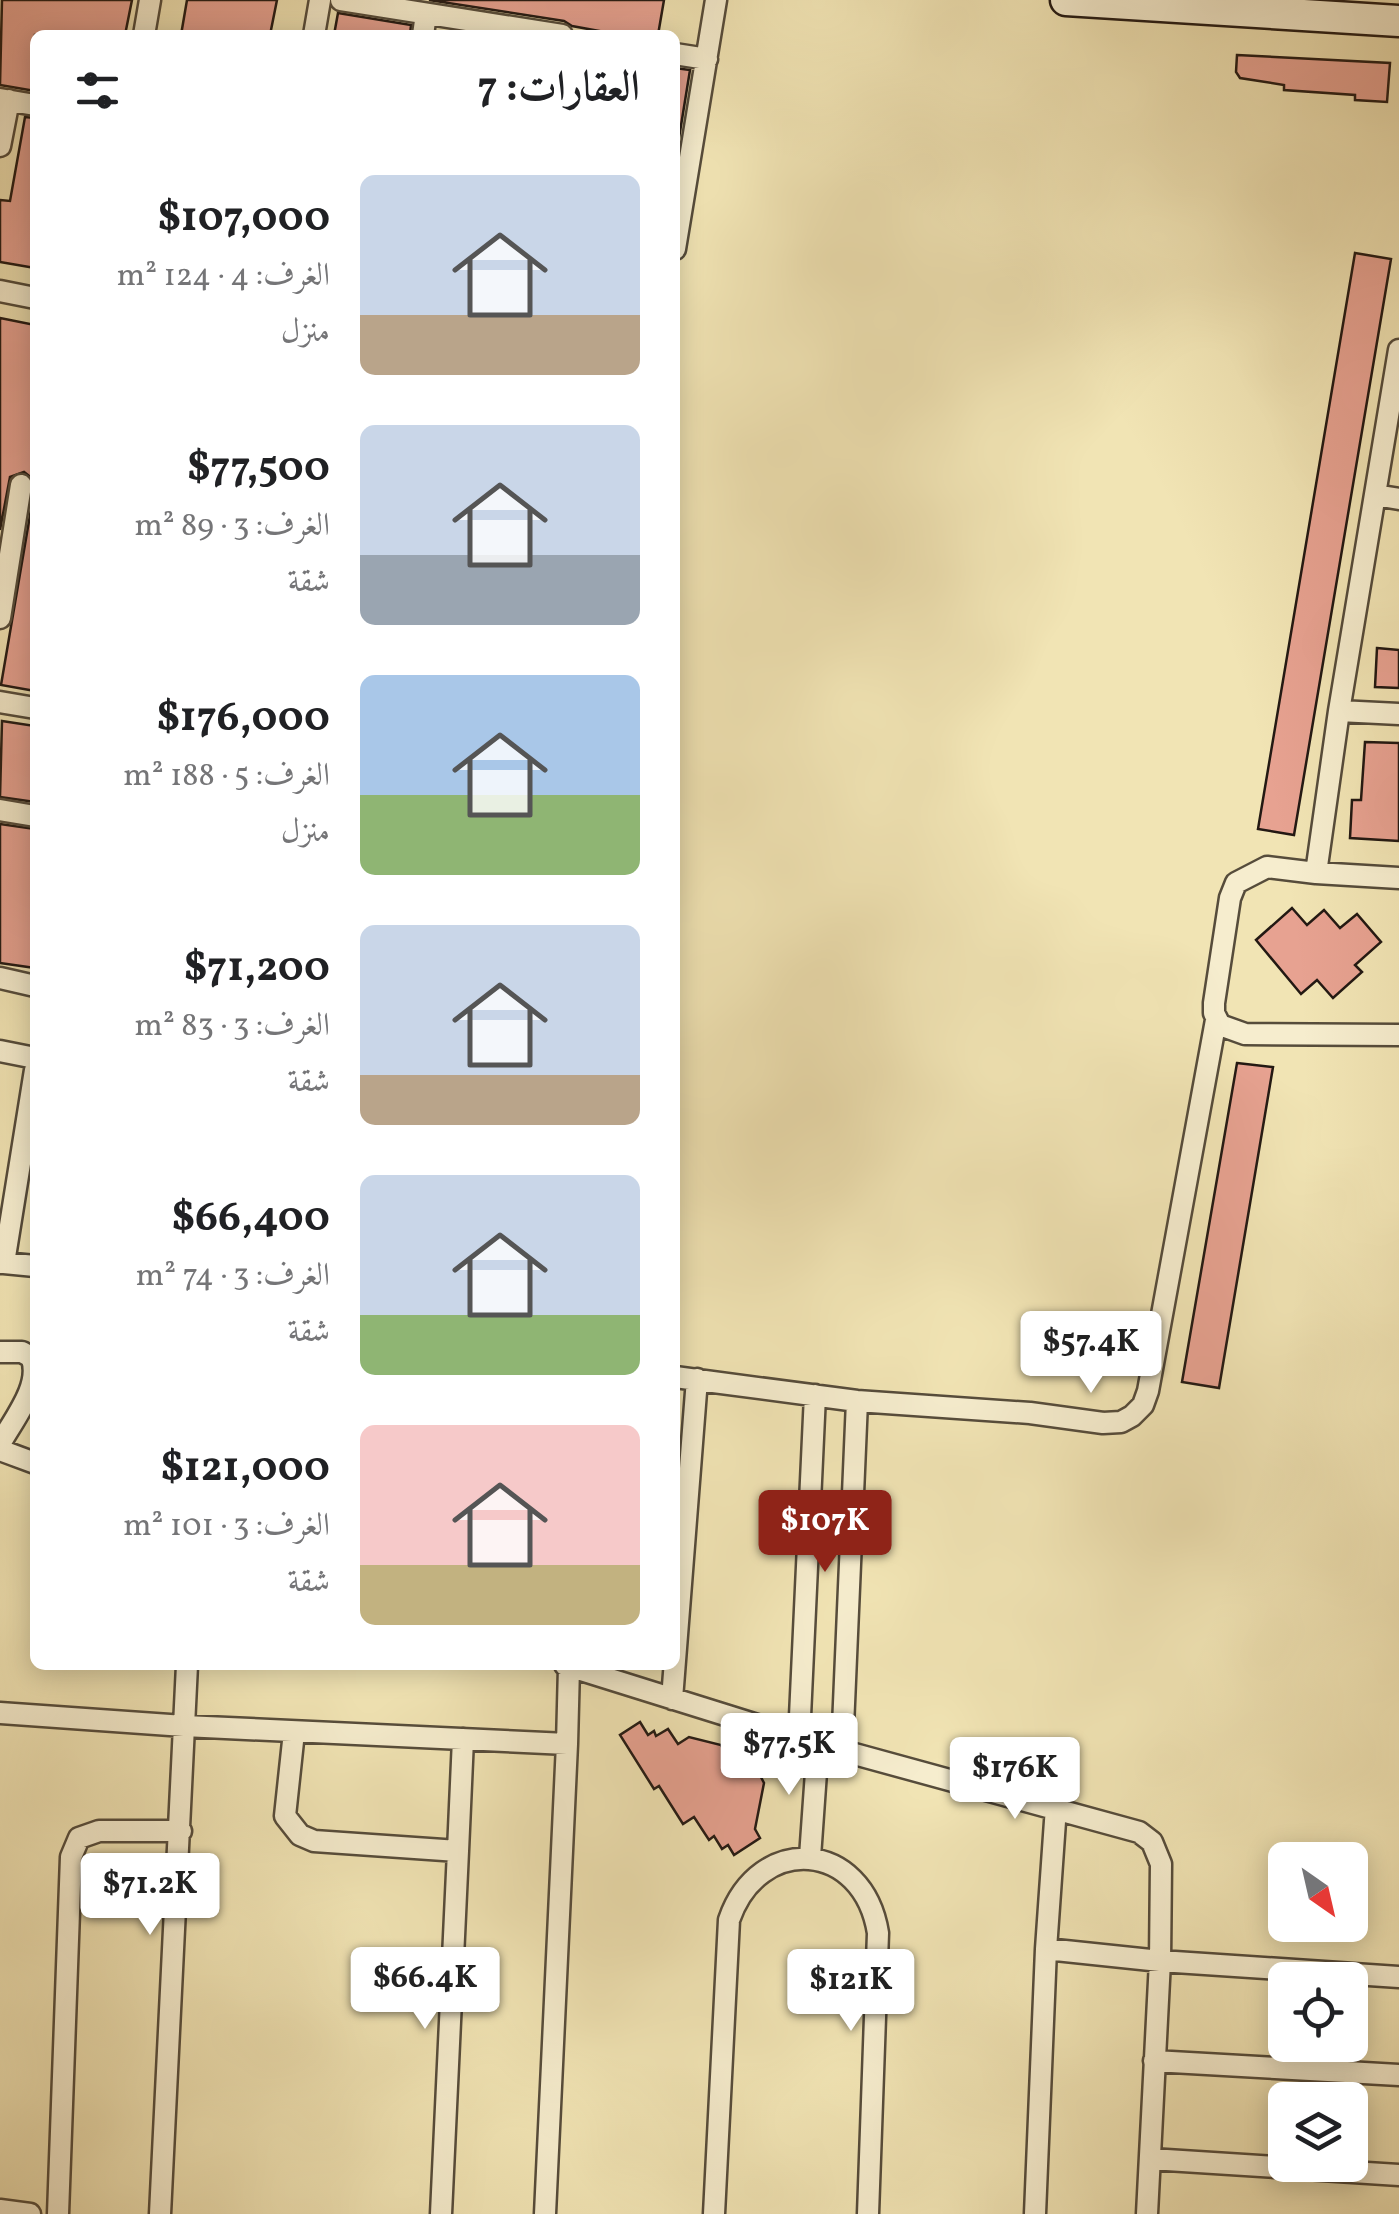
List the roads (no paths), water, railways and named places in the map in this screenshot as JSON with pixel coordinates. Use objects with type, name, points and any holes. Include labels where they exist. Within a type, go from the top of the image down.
[{"type":"main road","points":[[1078,1],[1399,21]]},
{"type":"street","points":[[145,30],[150,0]]},
{"type":"street","points":[[315,30],[320,0]]},
{"type":"street","points":[[342,0],[424,24],[505,30]]},
{"type":"street","points":[[680,218],[716,0]]},
{"type":"street","points":[[680,55],[707,59]]},
{"type":"street","points":[[0,146],[4,100],[30,104]]},
{"type":"street","points":[[0,291],[30,297]]},
{"type":"street","points":[[1316,874],[1399,350]]},
{"type":"street","points":[[0,618],[19,484]]},
{"type":"street","points":[[1375,495],[1399,499]]},
{"type":"street","points":[[0,702],[30,707]]},
{"type":"street","points":[[1339,711],[1399,714]]},
{"type":"street","points":[[0,810],[30,815]]},
{"type":"street","points":[[680,1377],[857,1401],[1121,1422],[1143,1405],[1216,1020],[1214,1003],[1230,898],[1236,883],[1267,866],[1316,874],[1399,878]]},
{"type":"street","points":[[0,978],[30,985]]},
{"type":"street","points":[[1216,1020],[1226,1029],[1245,1034],[1399,1035]]},
{"type":"street","points":[[0,1051],[30,1057]]},
{"type":"street","points":[[30,1131],[26,1179],[2,1263],[30,1266]]},
{"type":"street","points":[[0,1352],[22,1352],[30,1356]]},
{"type":"street","points":[[680,1601],[698,1379]]},
{"type":"street","points":[[30,1388],[0,1447],[30,1461]]},
{"type":"street","points":[[810,1856],[815,1395]]},
{"type":"street","points":[[842,1750],[857,1401]]},
{"type":"street","points":[[160,2214],[187,1670]]},
{"type":"street","points":[[545,2214],[567,1744],[566,1670]]},
{"type":"street","points":[[579,1670],[809,1741],[1139,1832],[1152,1842],[1161,1864],[1160,1961],[1147,2214]]},
{"type":"street","points":[[672,1699],[674,1670]]},
{"type":"street","points":[[0,1713],[567,1744]]},
{"type":"street","points":[[294,1732],[285,1816],[300,1834],[314,1840],[458,1851]]},
{"type":"street","points":[[441,2214],[463,1739]]},
{"type":"street","points":[[1035,2214],[1056,1808]]},
{"type":"street","points":[[58,2214],[74,1846],[79,1838],[99,1831],[181,1830]]},
{"type":"street","points":[[714,2214],[729,1920],[738,1896],[752,1880],[780,1862],[810,1856],[832,1863],[860,1884],[870,1900],[878,1932],[868,2214]]},
{"type":"street","points":[[1046,1949],[1399,1977]]},
{"type":"street","points":[[1154,2062],[1399,2075]]},
{"type":"street","points":[[1150,2158],[1399,2176]]},
{"type":"street","points":[[0,2210],[30,2214]]}]
